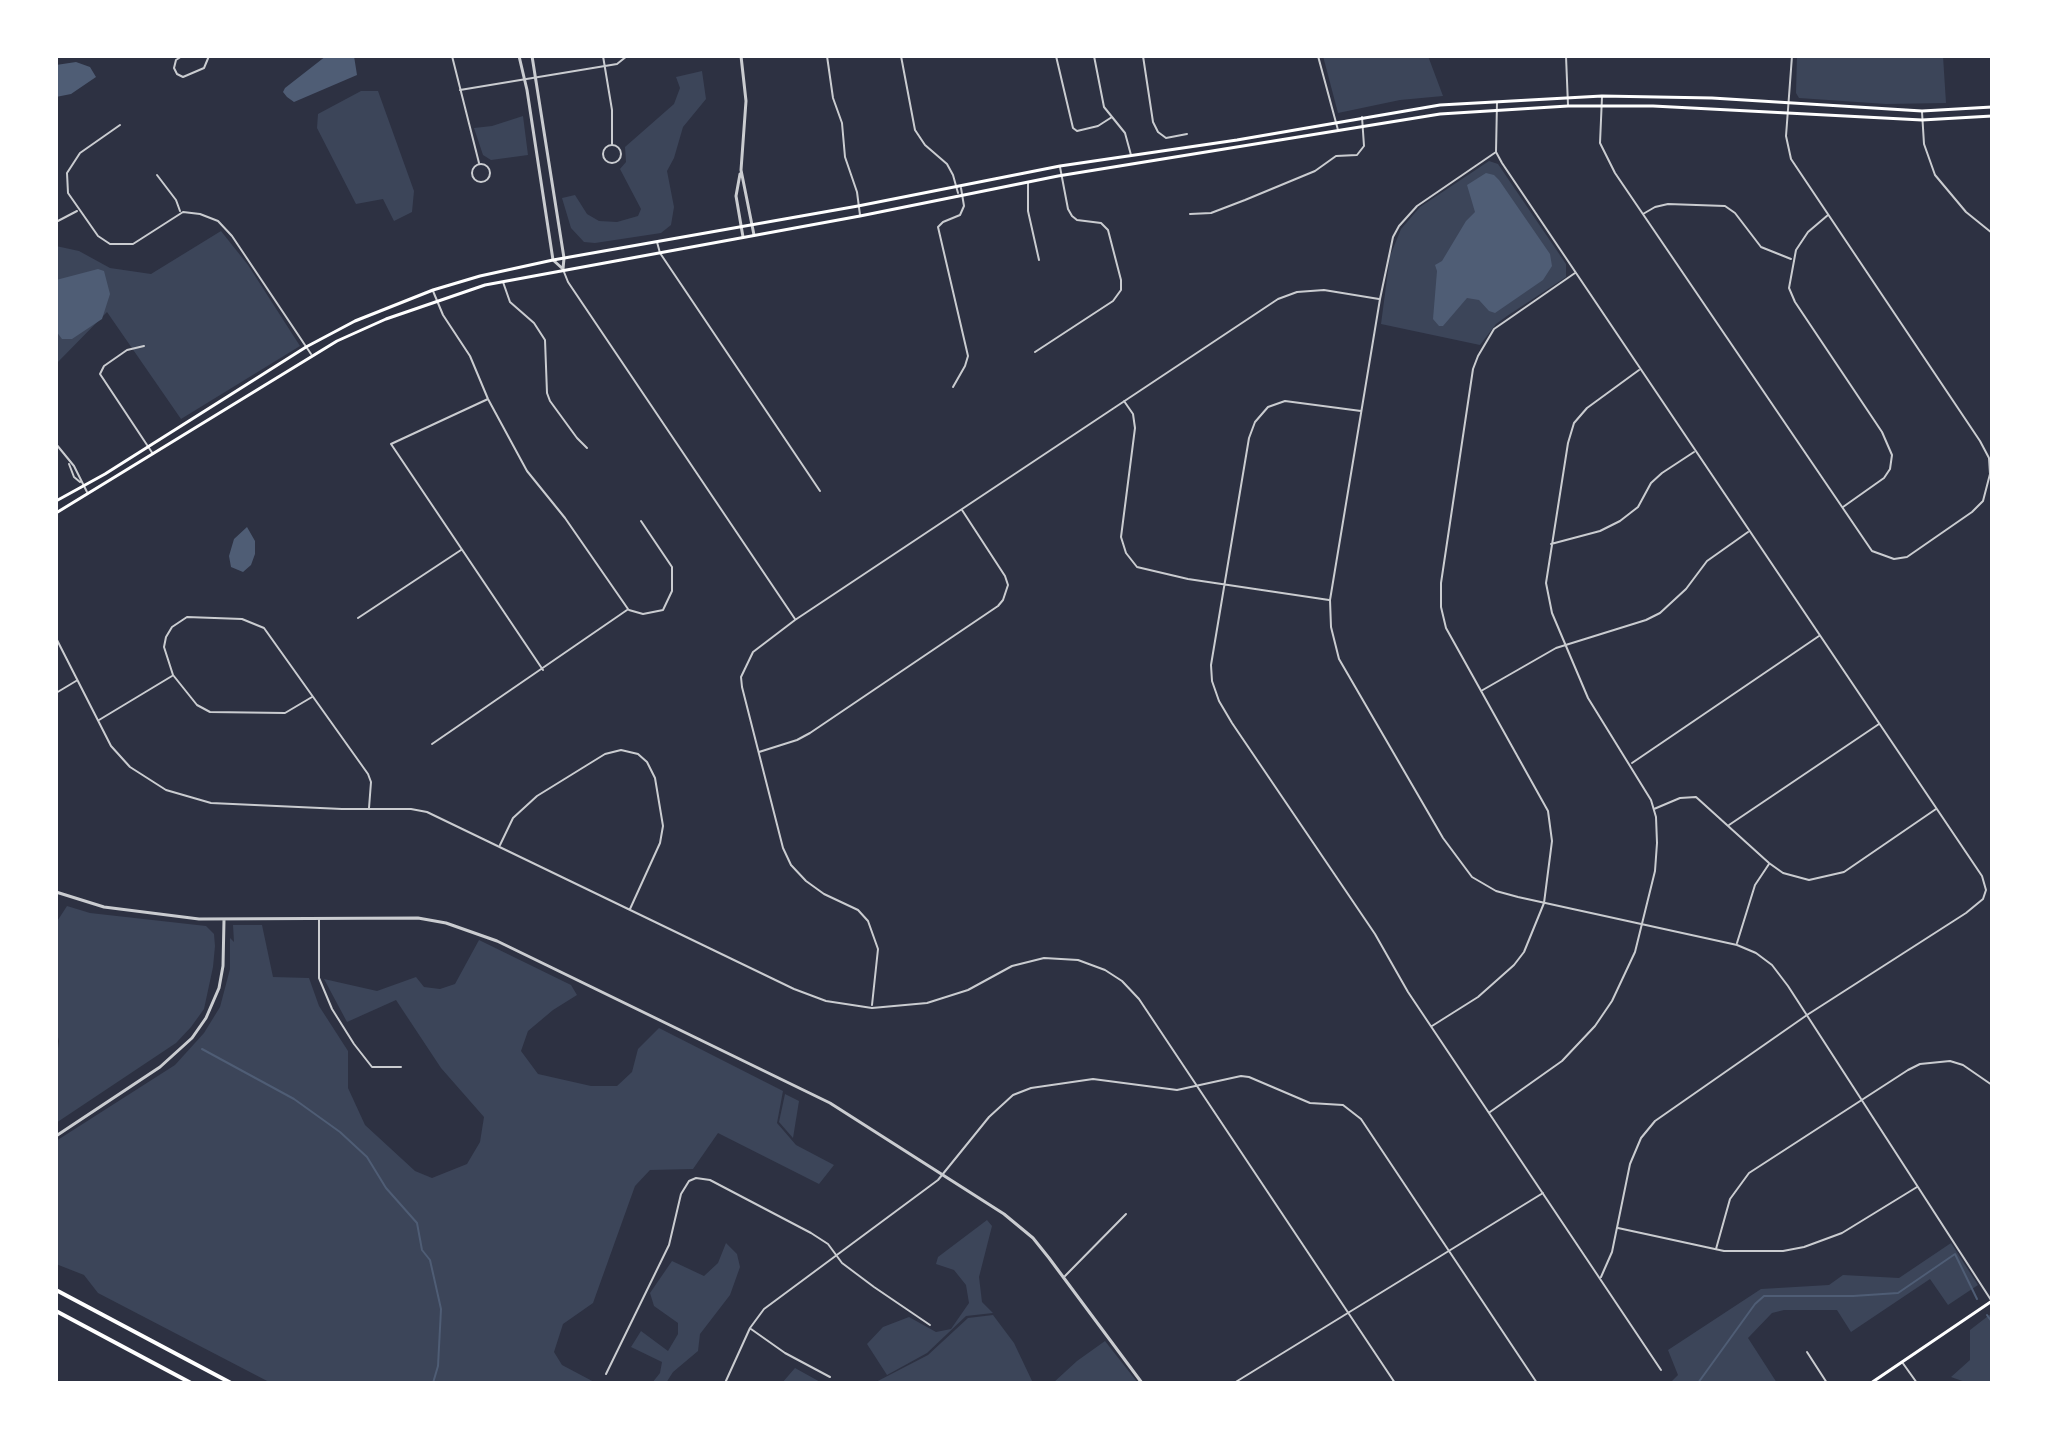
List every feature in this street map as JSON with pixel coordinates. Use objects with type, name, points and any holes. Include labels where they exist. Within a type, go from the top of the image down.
[{"type":"highway","points":[[56,1290],[231,1383]]},
{"type":"highway","points":[[56,1311],[191,1383]]},
{"type":"main road","points":[[56,501],[306,347],[380,309],[483,275],[553,260],[858,206],[1060,166],[1412,108],[1568,96],[1712,98],[1922,111],[1992,107]]},
{"type":"main road","points":[[56,513],[311,355],[362,329],[436,300],[503,281],[1028,182],[1440,114],[1601,106],[1706,108],[1922,120],[1992,116]]},
{"type":"main road","points":[[1268,134],[1269,144]]},
{"type":"main road","points":[[1201,145],[1203,155]]},
{"type":"main road","points":[[1131,156],[1132,166]]},
{"type":"main road","points":[[243,386],[249,394]]},
{"type":"main road","points":[[191,419],[197,427]]},
{"type":"main road","points":[[1871,1383],[1992,1301]]},
{"type":"street","points":[[182,56],[176,60],[174,68],[183,77],[204,68],[209,56]]},
{"type":"street","points":[[452,56],[479,163]]},
{"type":"street","points":[[519,56],[553,260],[563,269],[577,295],[795,620]]},
{"type":"street","points":[[532,56],[564,258],[563,269]]},
{"type":"street","points":[[603,56],[612,110],[612,145]]},
{"type":"street","points":[[460,90],[617,64],[627,56]]},
{"type":"street","points":[[741,56],[746,101],[736,196],[743,237]]},
{"type":"street","points":[[827,56],[833,98],[842,123],[845,157],[857,192],[860,216]]},
{"type":"street","points":[[901,56],[915,130],[925,145],[947,164],[959,187],[964,206],[960,215],[938,227],[968,356],[953,387]]},
{"type":"street","points":[[1056,56],[1073,128],[1077,131],[1098,126],[1112,117]]},
{"type":"street","points":[[1094,56],[1102,102],[1125,133],[1131,156]]},
{"type":"street","points":[[1143,56],[1153,122],[1158,132],[1166,138],[1187,134]]},
{"type":"street","points":[[1318,56],[1338,131]]},
{"type":"street","points":[[1566,56],[1568,106]]},
{"type":"street","points":[[1602,96],[1600,134],[1604,153],[1643,214],[1872,551],[1881,557],[1907,557],[1983,501],[1990,474],[1989,458],[1791,159],[1786,136],[1792,56]]},
{"type":"street","points":[[1497,100],[1496,152],[1937,808],[1982,876],[1986,890],[1983,899],[1966,913],[1807,1015],[1660,1116],[1648,1128],[1630,1164],[1611,1254],[1601,1277]]},
{"type":"street","points":[[1922,111],[1926,151],[1935,175],[1966,212],[1992,233]]},
{"type":"street","points":[[1190,214],[1211,213],[1245,200],[1315,171],[1336,156],[1357,155],[1364,146],[1362,117]]},
{"type":"street","points":[[120,125],[80,153],[71,164],[67,186],[79,211],[100,238],[118,245],[141,241],[180,213],[200,214],[218,221],[232,236],[311,355]]},
{"type":"street","points":[[612,145],[618,147],[621,153],[620,159],[613,163],[603,155],[612,145]]},
{"type":"street","points":[[1496,152],[1417,206],[1399,226],[1389,252],[1330,600],[1331,627],[1339,659],[1456,859],[1472,877],[1490,888],[1544,903],[1737,945],[1756,953],[1772,965],[1992,1301]]},
{"type":"street","points":[[479,163],[485,164],[490,172],[483,181],[477,181],[472,176],[473,167],[479,163]]},
{"type":"street","points":[[1035,352],[1113,301],[1121,290],[1108,230],[1101,223],[1077,220],[1072,216],[1060,166]]},
{"type":"street","points":[[741,170],[754,235]]},
{"type":"street","points":[[157,175],[176,200],[180,213]]},
{"type":"street","points":[[1028,182],[1028,211],[1039,260]]},
{"type":"street","points":[[1643,214],[1668,204],[1722,205],[1735,213],[1761,247],[1792,259]]},
{"type":"street","points":[[56,222],[79,211]]},
{"type":"street","points":[[1828,215],[1802,239],[1792,259],[1788,285],[1791,295],[1882,432],[1892,455],[1890,469],[1884,478],[1842,508]]},
{"type":"street","points":[[657,242],[660,253],[820,491]]},
{"type":"street","points":[[1431,1027],[1478,997],[1514,965],[1524,952],[1544,903],[1552,841],[1548,811],[1446,628],[1440,600],[1473,369],[1478,356],[1494,329],[1575,273]]},
{"type":"street","points":[[503,281],[510,302],[534,323],[545,340],[550,401],[587,448]]},
{"type":"street","points":[[433,290],[470,356],[488,399],[527,471],[565,518],[628,609],[643,614],[658,612],[667,606],[672,591],[672,567],[641,521]]},
{"type":"street","points":[[872,1008],[878,949],[871,928],[858,910],[814,888],[791,865],[783,848],[742,687],[744,670],[753,652],[795,620],[1272,302],[1286,295],[1324,290],[1380,299]]},
{"type":"street","points":[[144,346],[127,350],[104,366],[100,374],[154,455]]},
{"type":"street","points":[[1489,1112],[1562,1061],[1595,1026],[1630,969],[1657,859],[1654,809],[1588,698],[1552,613],[1546,572],[1574,423],[1593,403],[1641,369]]},
{"type":"street","points":[[488,399],[391,444],[543,670]]},
{"type":"street","points":[[1124,401],[1135,420],[1120,529],[1126,553],[1142,569],[1330,600]]},
{"type":"street","points":[[1362,411],[1285,401],[1268,407],[1258,417],[1249,438],[1211,665],[1212,681],[1219,701],[1375,934],[1408,992],[1661,1370]]},
{"type":"street","points":[[56,444],[74,466],[88,495]]},
{"type":"street","points":[[1551,544],[1600,531],[1620,521],[1638,507],[1651,483],[1695,451]]},
{"type":"street","points":[[758,752],[810,733],[998,606],[1007,594],[1008,585],[1000,566],[961,509]]},
{"type":"street","points":[[1481,691],[1565,644],[1660,613],[1686,589],[1707,561],[1749,531]]},
{"type":"street","points":[[358,618],[462,549]]},
{"type":"street","points":[[432,744],[628,609]]},
{"type":"street","points":[[312,697],[285,713],[210,712],[197,705],[173,675],[164,647],[170,629],[183,619],[242,619],[264,628],[368,774],[371,782],[369,809]]},
{"type":"street","points":[[1630,764],[1820,636]]},
{"type":"street","points":[[56,638],[117,754],[130,767],[166,790],[189,799],[230,805],[417,809],[811,996],[838,1004],[872,1008],[907,1006],[940,1000],[968,990],[1012,966],[1034,960],[1078,960],[1105,970],[1132,990],[1395,1383]]},
{"type":"street","points":[[97,721],[173,675]]},
{"type":"street","points":[[56,693],[77,681]]},
{"type":"street","points":[[1729,825],[1880,723]]},
{"type":"street","points":[[500,846],[518,811],[537,796],[605,754],[621,750],[638,754],[647,762],[655,778],[663,826],[660,843],[630,909]]},
{"type":"street","points":[[1654,809],[1692,796],[1729,825],[1769,863],[1783,873],[1809,880],[1844,872],[1937,808]]},
{"type":"street","points":[[1737,945],[1755,885],[1769,863]]},
{"type":"street","points":[[56,892],[104,907],[160,916],[224,920],[418,918],[482,934],[808,1092],[944,1174],[1026,1231],[1142,1383]]},
{"type":"street","points":[[319,919],[319,978],[332,1009],[372,1067],[401,1067]]},
{"type":"street","points":[[56,1136],[160,1067],[192,1038],[206,1018],[219,988],[224,920]]},
{"type":"street","points":[[1716,1249],[1730,1199],[1749,1173],[1908,1070],[1940,1060],[1963,1065],[1992,1085]]},
{"type":"street","points":[[725,1383],[750,1328],[776,1299],[944,1174],[989,1117],[1013,1095],[1031,1088],[1093,1079],[1169,1090],[1241,1076],[1310,1103],[1347,1106],[1367,1126],[1537,1383]]},
{"type":"street","points":[[606,1374],[669,1245],[681,1194],[692,1179],[700,1177],[792,1222],[828,1244],[837,1256],[874,1287],[930,1325]]},
{"type":"street","points":[[1616,1228],[1716,1249],[1765,1253],[1804,1247],[1842,1233],[1918,1186]]},
{"type":"street","points":[[1234,1383],[1544,1192]]},
{"type":"street","points":[[1064,1277],[1126,1214]]},
{"type":"street","points":[[750,1328],[785,1353],[830,1377]]},
{"type":"street","points":[[1807,1352],[1827,1383]]},
{"type":"street","points":[[1902,1362],[1917,1383]]},
{"type":"shaded area","points":[[326,56],[354,56],[357,75],[294,102],[287,97],[283,92],[285,88]]},
{"type":"shaded area","points":[[1323,56],[1428,56],[1443,96],[1400,100],[1338,113]]},
{"type":"shaded area","points":[[1797,56],[1943,56],[1946,103],[1886,104],[1799,98],[1796,93]]},
{"type":"shaded area","points":[[76,62],[90,67],[96,77],[71,94],[56,97],[56,65]]},
{"type":"shaded area","points":[[702,71],[706,99],[683,127],[667,171],[674,207],[671,225],[661,233],[584,242],[571,228],[562,198],[575,195],[587,214],[599,221],[617,222],[638,216],[641,209],[620,169],[626,162],[625,147],[674,104],[680,88],[676,77]]},
{"type":"shaded area","points":[[361,91],[378,91],[414,191],[412,212],[394,221],[383,199],[356,204],[317,128],[318,114]]},
{"type":"shaded area","points":[[523,116],[528,155],[491,160],[483,155],[474,128]]},
{"type":"shaded area","points":[[1489,161],[1498,164],[1566,264],[1566,277],[1496,324],[1480,345],[1381,324],[1390,256],[1401,229],[1420,207]]},
{"type":"shaded area","points":[[1486,173],[1499,180],[1550,254],[1552,266],[1543,280],[1495,313],[1479,300],[1467,298],[1443,326],[1439,326],[1433,319],[1435,265],[1442,261],[1466,221],[1475,212],[1467,185]]},
{"type":"shaded area","points":[[221,231],[248,265],[300,346],[181,419],[107,312],[56,364],[56,246],[79,251],[110,268],[151,274]]},
{"type":"shaded area","points":[[98,269],[104,271],[110,294],[102,319],[72,339],[62,339],[56,331],[56,280]]},
{"type":"shaded area","points":[[247,527],[255,541],[255,554],[251,565],[243,572],[231,567],[229,556],[234,539]]},
{"type":"shaded area","points":[[67,906],[90,913],[206,926],[214,934],[215,946],[204,1009],[191,1027],[176,1043],[56,1123],[59,1041],[56,1029],[56,923]]},
{"type":"shaded area","points":[[233,925],[262,925],[273,977],[309,978],[319,1006],[348,1051],[348,1088],[365,1125],[415,1171],[432,1178],[467,1164],[480,1142],[484,1117],[441,1068],[396,1000],[347,1022],[324,979],[377,991],[416,977],[424,987],[440,989],[455,984],[479,940],[571,985],[577,995],[528,1031],[521,1051],[538,1074],[591,1086],[617,1086],[632,1072],[638,1049],[659,1028],[783,1091],[777,1123],[796,1145],[834,1165],[819,1184],[718,1133],[693,1169],[650,1170],[635,1186],[593,1303],[563,1324],[554,1352],[562,1365],[596,1383],[271,1383],[98,1293],[84,1275],[56,1264],[56,1141],[175,1065],[204,1033],[220,1007],[230,969]]},
{"type":"shaded area","points":[[785,1094],[799,1101],[793,1138],[779,1122]]},
{"type":"shaded area","points":[[987,1220],[992,1226],[979,1277],[982,1302],[993,1313],[966,1316],[927,1353],[887,1375],[867,1344],[883,1327],[909,1317],[936,1332],[951,1329],[969,1303],[966,1285],[954,1270],[936,1264],[938,1257]]},
{"type":"shaded area","points":[[726,1243],[737,1254],[740,1267],[730,1295],[700,1334],[698,1351],[673,1372],[666,1383],[652,1383],[660,1373],[662,1362],[631,1347],[641,1331],[668,1351],[678,1334],[678,1323],[654,1306],[650,1293],[672,1261],[704,1276],[718,1263]]},
{"type":"shaded area","points":[[1951,1243],[1978,1285],[1948,1305],[1930,1279],[1851,1332],[1837,1310],[1784,1310],[1772,1313],[1748,1338],[1777,1383],[1670,1383],[1678,1375],[1668,1350],[1761,1289],[1829,1285],[1843,1275],[1899,1278]]},
{"type":"shaded area","points":[[1992,1313],[1992,1383],[1968,1383],[1951,1377],[1970,1360],[1970,1330]]},
{"type":"shaded area","points":[[993,1315],[1014,1343],[1033,1383],[874,1383],[928,1355],[968,1318]]},
{"type":"shaded area","points":[[1105,1341],[1138,1383],[1053,1383],[1077,1361]]},
{"type":"shaded area","points":[[795,1368],[822,1383],[782,1383]]},
{"type":"waterway","points":[[202,1049],[294,1099],[340,1132],[367,1157],[386,1188],[417,1223],[422,1250],[430,1260],[441,1309],[438,1366],[433,1383]]},
{"type":"waterway","points":[[1698,1383],[1764,1296],[1898,1293],[1955,1254],[1977,1299]]},
{"type":"waterway","points":[[1987,1315],[1992,1322]]}]
